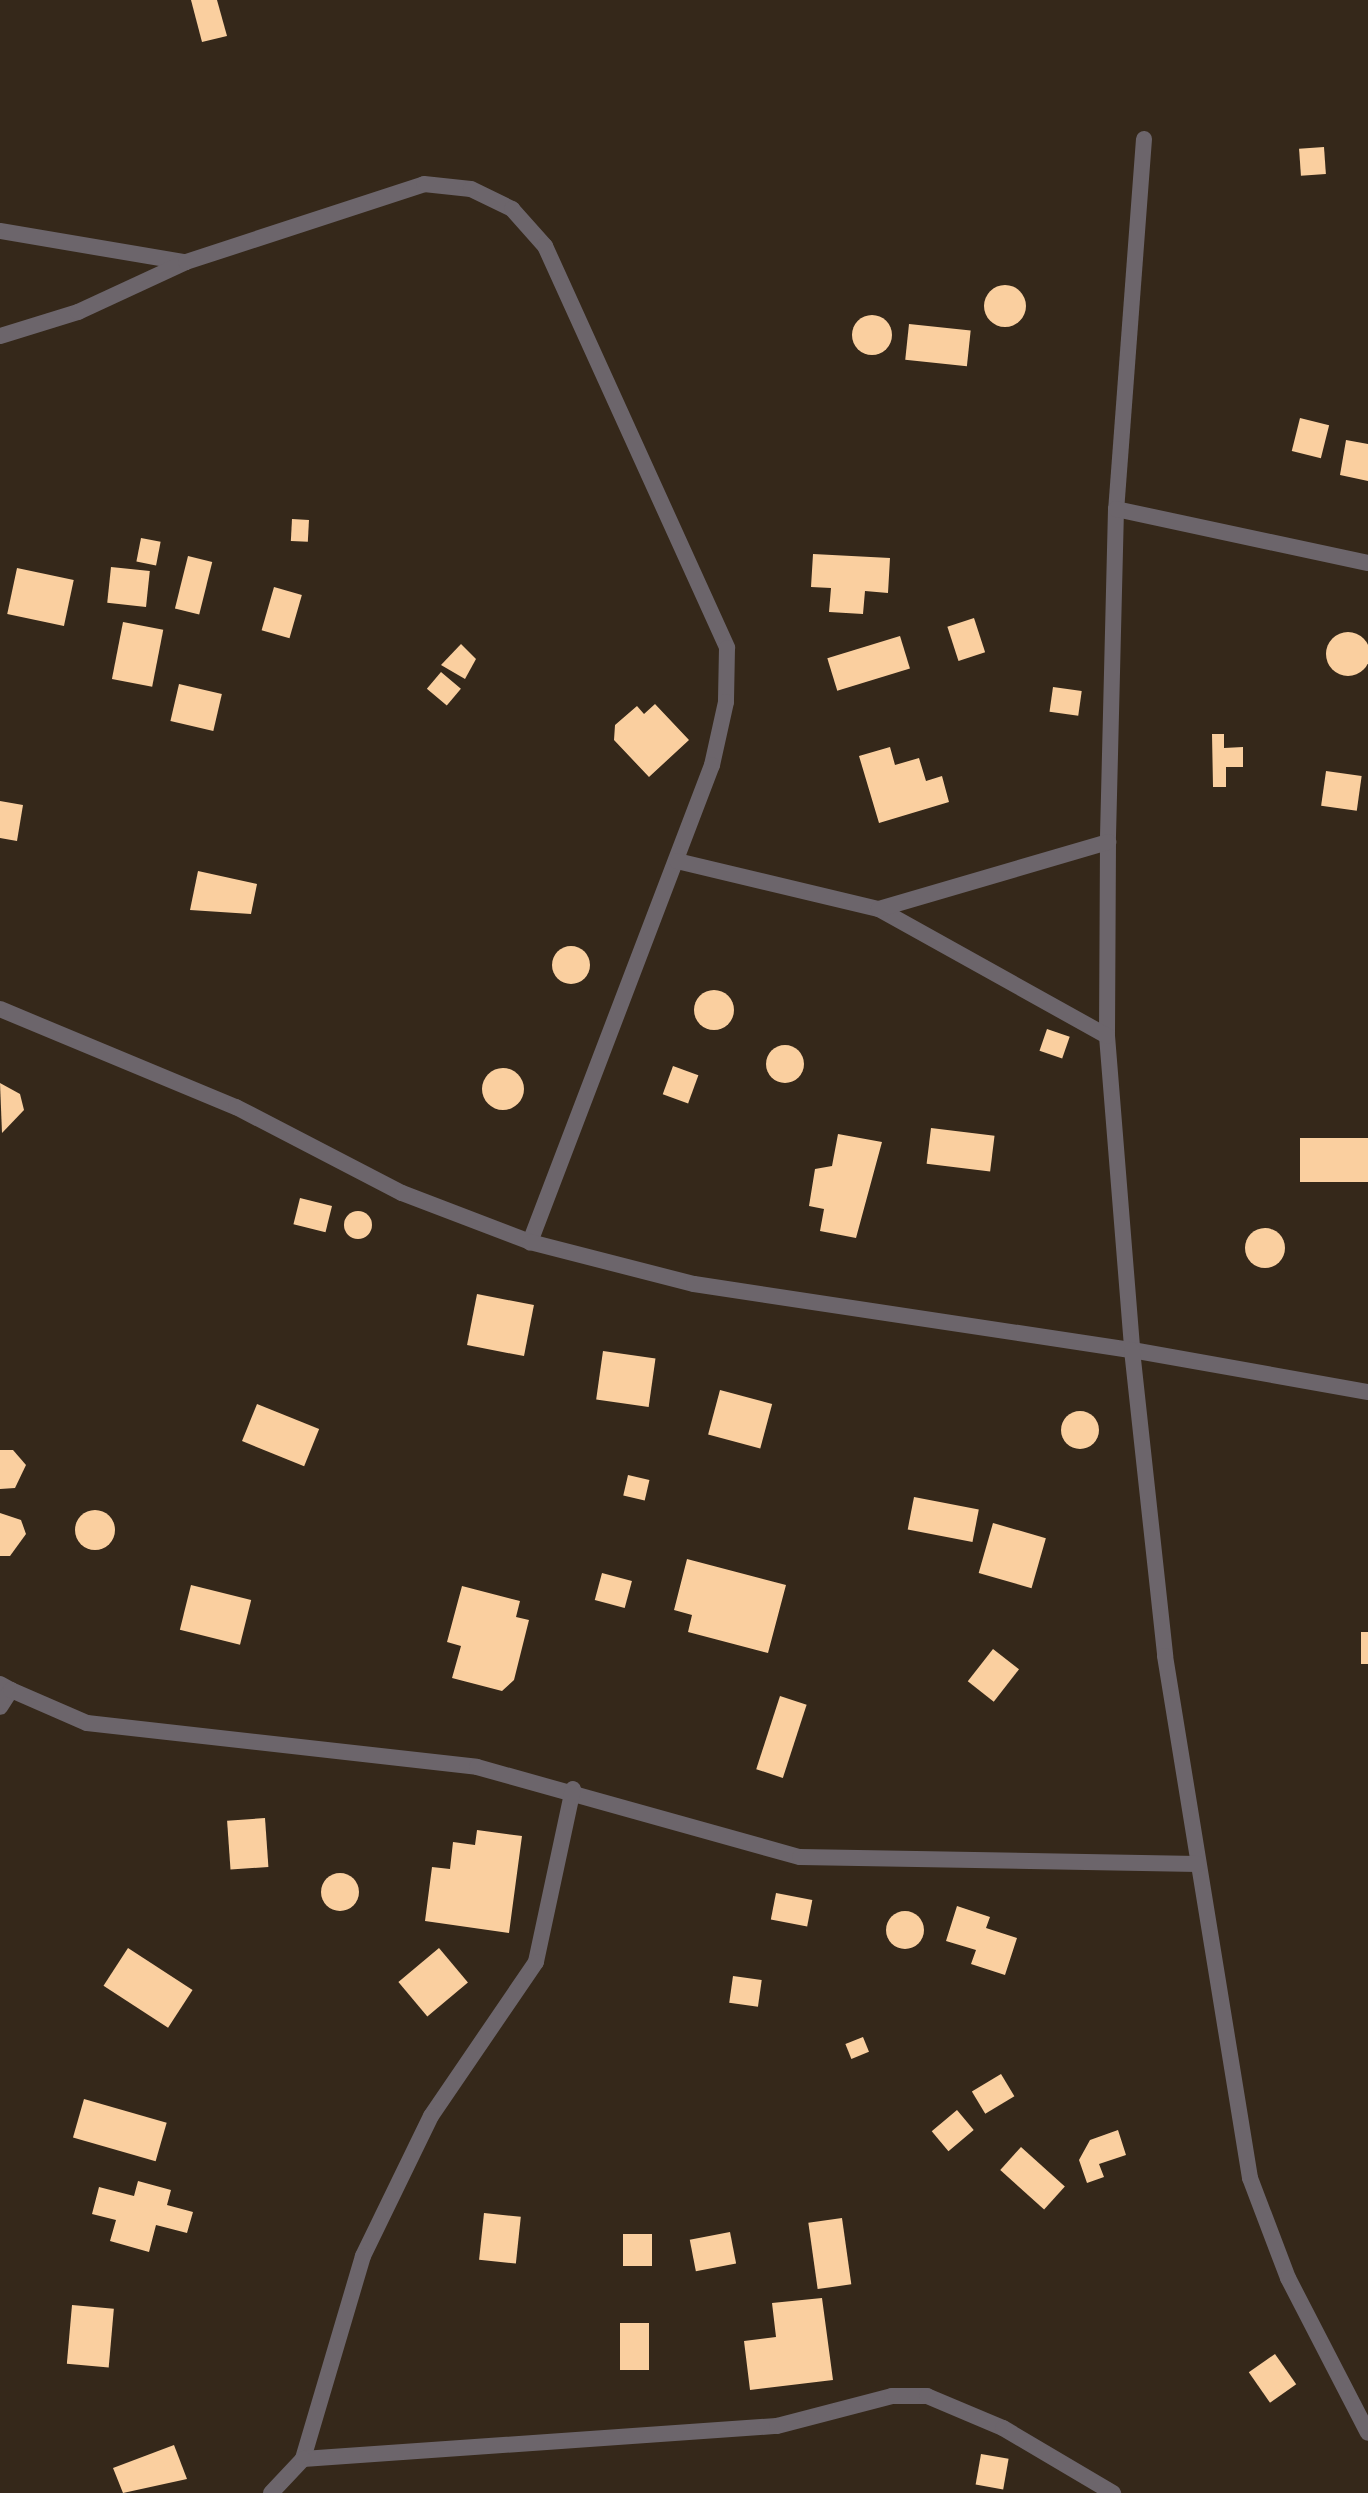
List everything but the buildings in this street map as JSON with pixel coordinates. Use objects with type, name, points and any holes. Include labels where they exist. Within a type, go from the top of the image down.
[{"type":"street","points":[[1144,139],[1116,509],[1108,842],[1107,1036],[1132,1350],[1165,1656],[1250,2178],[1288,2278],[1368,2433]]},
{"type":"street","points":[[0,336],[78,312],[186,262],[424,184],[471,189],[512,209],[545,246],[727,648],[715,752],[677,861],[530,1242]]},
{"type":"street","points":[[0,231],[186,262]]},
{"type":"street","points":[[1116,509],[1368,563]]},
{"type":"street","points":[[879,909],[1108,842]]},
{"type":"street","points":[[677,861],[879,909],[1107,1036]]},
{"type":"street","points":[[0,1009],[236,1107],[402,1193],[530,1242],[694,1284],[1132,1350],[1368,1392]]},
{"type":"street","points":[[0,1707],[5,1687],[87,1723],[432,1761],[573,1789],[800,1857],[1198,1864]]},
{"type":"street","points":[[271,2493],[303,2459],[363,2256],[431,2116],[536,1962],[573,1789]]},
{"type":"street","points":[[303,2459],[777,2426],[892,2396],[927,2396],[1003,2428],[1113,2493]]}]
